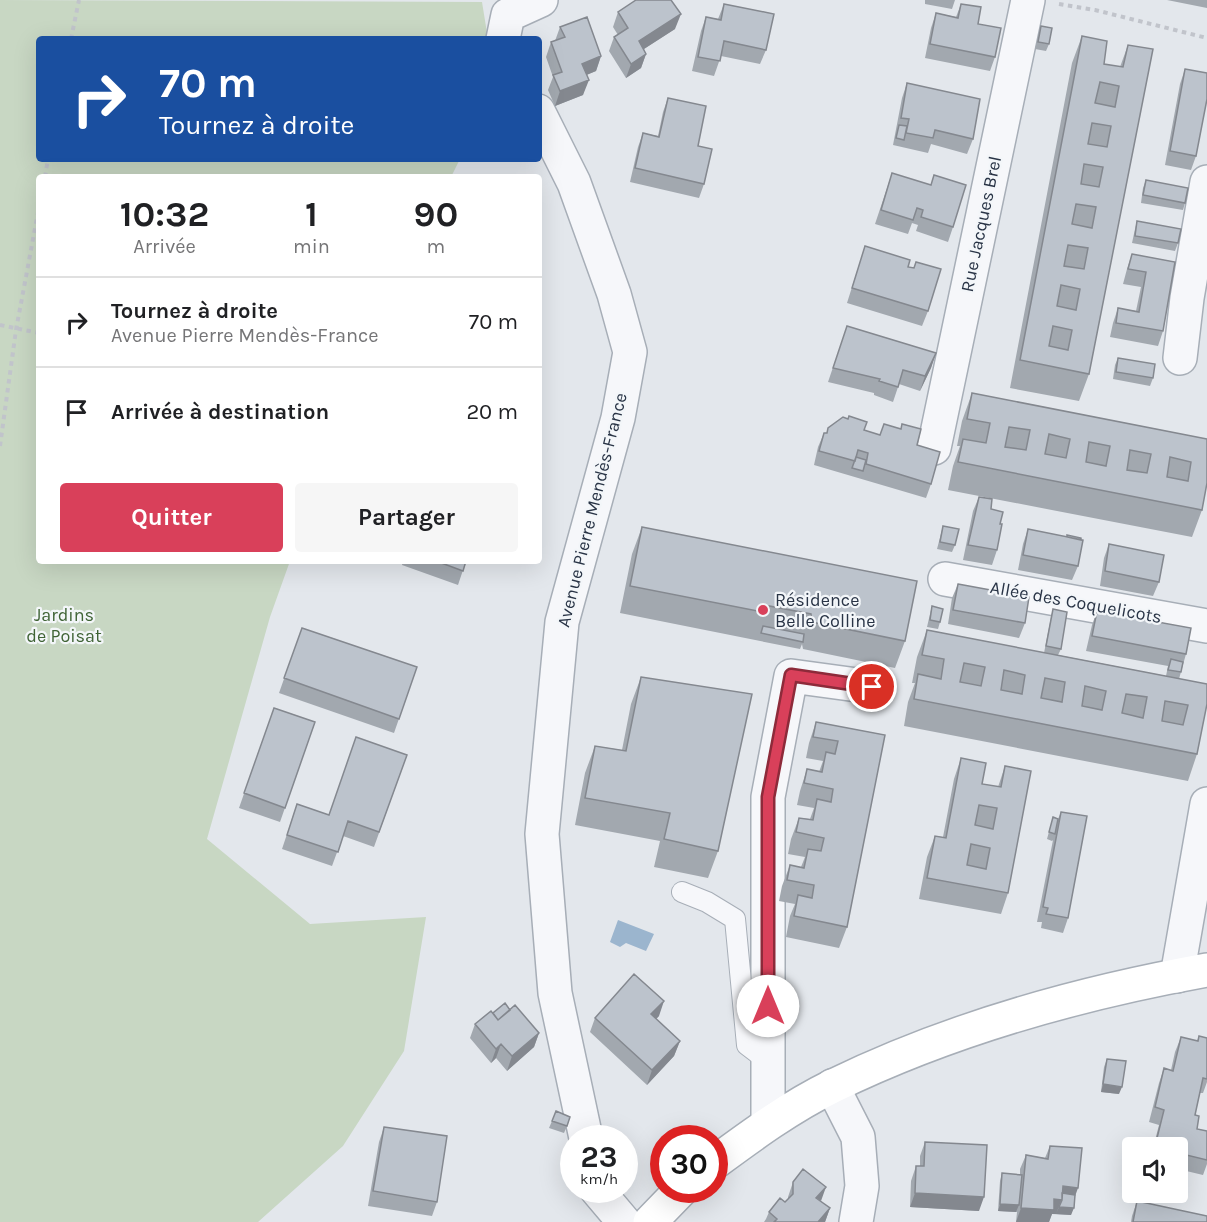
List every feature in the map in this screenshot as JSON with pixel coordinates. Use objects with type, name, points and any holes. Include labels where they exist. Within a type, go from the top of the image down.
[{"type":"street","points":[[504,36],[508,15],[542,0]]},
{"type":"street","name":"Rue Jacques Brel","points":[[934,448],[1040,2]]},
{"type":"street","name":"Avenue Pierre Mendès-France","points":[[542,119],[574,183],[614,294],[630,352],[618,418],[562,622],[542,834],[555,993],[583,1125]]},
{"type":"street","points":[[1180,358],[1197,300],[1207,182]]},
{"type":"street","name":"Allée des Coquelicots","points":[[945,579],[1207,626]]},
{"type":"street","points":[[768,1123],[768,797],[791,675],[872,687]]},
{"type":"street","points":[[728,1153],[768,1123],[832,1086],[972,1029],[1079,997],[1192,973],[1207,804]]},
{"type":"street","points":[[832,1086],[858,1137],[862,1186],[856,1222]]},
{"type":"street","points":[[608,1203],[624,1222]]},
{"type":"street","points":[[650,1222],[668,1203]]},
{"type":"lane","points":[[682,891],[708,902],[735,919],[747,1045],[768,1061]]},
{"type":"path","points":[[72,36],[79,0]]},
{"type":"path","points":[[1040,2],[1095,10],[1207,38]]},
{"type":"path","points":[[0,446],[16,330],[36,223]]},
{"type":"path","points":[[0,325],[36,333]]},
{"type":"green space","name":"Jardins de Poisat","points":[[0,0],[482,2],[488,36],[36,36],[36,162],[458,162],[452,174],[36,174],[36,564],[289,564],[270,617],[207,839],[310,924],[426,917],[404,1051],[343,1146],[258,1222],[0,1222]]},
{"type":"water","points":[[618,920],[654,934],[646,951],[626,943],[620,947],[610,942]]},
{"type":"building","points":[[636,0],[671,0],[681,14],[639,41],[646,54],[631,64],[614,37],[628,28],[618,12]]},
{"type":"building","points":[[724,4],[774,14],[766,50],[724,41],[720,61],[698,57],[706,17],[721,20]]},
{"type":"building","points":[[961,4],[981,7],[978,24],[1001,28],[995,57],[930,44],[936,13],[958,18]]},
{"type":"building","points":[[587,17],[601,56],[582,64],[589,80],[560,91],[553,75],[562,72],[551,42],[565,37],[560,27]]},
{"type":"building","points":[[1041,26],[1052,28],[1049,44],[1038,42]]},
{"type":"building","points":[[1082,36],[1107,41],[1104,64],[1123,67],[1128,45],[1153,49],[1089,374],[1020,360]],"holes":[[[1100,82],[1119,86],[1115,107],[1095,103]],[[1092,123],[1111,126],[1107,147],[1088,144]],[[1084,164],[1103,167],[1099,187],[1081,184]],[[1076,204],[1096,207],[1092,228],[1072,224]],[[1068,245],[1088,248],[1084,269],[1064,266]],[[1061,285],[1080,289],[1076,310],[1057,306]],[[1053,326],[1072,330],[1068,350],[1049,346]]]},
{"type":"building","points":[[1185,69],[1207,73],[1207,99],[1196,156],[1170,151]]},
{"type":"building","points":[[907,83],[980,99],[973,139],[935,130],[933,138],[906,133],[909,119],[901,118]]},
{"type":"building","points":[[668,98],[706,106],[698,146],[712,149],[704,184],[635,168],[643,133],[659,137]]},
{"type":"building","points":[[899,125],[907,126],[904,140],[896,138]]},
{"type":"building","points":[[892,173],[931,185],[934,175],[966,185],[953,227],[921,217],[923,210],[917,208],[913,220],[881,210]]},
{"type":"building","points":[[1146,180],[1188,188],[1185,203],[1143,195]]},
{"type":"building","points":[[1137,221],[1181,229],[1178,243],[1135,236]]},
{"type":"building","points":[[865,246],[910,260],[908,267],[914,268],[916,262],[941,269],[928,311],[852,288]]},
{"type":"building","points":[[1132,254],[1175,262],[1163,331],[1116,323],[1118,308],[1139,312],[1146,272],[1128,269]]},
{"type":"building","points":[[847,326],[936,353],[925,376],[903,370],[898,387],[879,381],[880,379],[833,368]]},
{"type":"building","points":[[1118,358],[1155,364],[1153,378],[1116,372]]},
{"type":"building","points":[[972,393],[1207,439],[1207,483],[1202,510],[958,462],[963,439],[986,443],[990,423],[967,419]],"holes":[[[1009,427],[1030,430],[1026,450],[1005,447]],[[1049,434],[1070,439],[1066,458],[1045,454]],[[1089,442],[1110,446],[1106,466],[1086,462]],[[1130,450],[1151,454],[1147,473],[1127,470]],[[1170,457],[1191,462],[1188,481],[1167,477]]]},
{"type":"building","points":[[849,416],[867,422],[864,430],[880,435],[884,424],[901,429],[902,424],[921,429],[917,445],[940,452],[931,484],[866,464],[868,453],[858,450],[855,461],[819,451],[824,433],[827,433],[828,428],[843,417],[848,419]]},
{"type":"building","points":[[856,457],[866,460],[863,471],[852,468]]},
{"type":"building","points":[[979,497],[992,499],[991,509],[1003,512],[997,550],[968,545]]},
{"type":"building","points":[[943,526],[959,529],[955,545],[940,542]]},
{"type":"building","points":[[642,527],[917,581],[905,641],[812,622],[811,614],[769,606],[768,613],[630,586]]},
{"type":"building","points":[[1028,529],[1083,540],[1078,566],[1023,555]]},
{"type":"building","points":[[1067,535],[1081,538],[1081,540],[1067,537]]},
{"type":"building","points":[[1109,544],[1164,555],[1159,582],[1105,571]]},
{"type":"building","points":[[444,564],[465,564],[463,571]]},
{"type":"building","points":[[958,584],[1029,597],[1025,623],[953,610]]},
{"type":"building","points":[[932,606],[943,609],[940,622],[930,620]]},
{"type":"building","points":[[1053,609],[1067,612],[1061,649],[1046,646]]},
{"type":"building","points":[[1097,611],[1191,628],[1186,654],[1092,636]]},
{"type":"building","points":[[763,626],[804,634],[803,642],[761,633]]},
{"type":"building","points":[[302,628],[417,667],[399,719],[284,678]]},
{"type":"building","points":[[927,630],[1207,684],[1207,704],[1197,754],[914,699],[918,674],[941,679],[944,659],[922,655]],"holes":[[[964,663],[985,667],[981,686],[960,682]],[[1004,670],[1025,675],[1022,694],[1001,690]],[[1045,678],[1065,682],[1062,702],[1041,698]],[[1085,686],[1106,691],[1102,710],[1082,706]],[[1126,694],[1147,697],[1143,718],[1122,713]],[[1165,701],[1188,705],[1183,725],[1162,721]]]},
{"type":"building","points":[[1171,659],[1183,662],[1181,672],[1168,670]]},
{"type":"building","points":[[641,677],[752,694],[718,851],[664,839],[670,813],[585,798],[595,746],[626,751]]},
{"type":"building","points":[[274,708],[315,722],[285,808],[244,793]]},
{"type":"building","points":[[816,722],[885,735],[847,927],[794,916],[798,895],[812,898],[814,885],[787,880],[790,865],[804,868],[808,849],[821,851],[824,838],[796,832],[799,818],[813,820],[817,799],[831,802],[833,789],[804,783],[807,769],[822,772],[826,752],[835,754],[838,741],[813,737]]},
{"type":"building","points":[[356,737],[407,755],[379,832],[348,821],[338,852],[287,835],[297,804],[329,815]]},
{"type":"building","points":[[961,758],[986,763],[982,784],[1001,787],[1005,766],[1031,771],[1008,893],[927,878],[935,836],[946,838]],"holes":[[[979,805],[997,808],[993,829],[975,825]],[[971,844],[990,848],[986,869],[967,865]]]},
{"type":"building","points":[[1061,812],[1087,816],[1068,918],[1046,914],[1048,908],[1043,907]]},
{"type":"building","points":[[1053,817],[1058,819],[1055,834],[1049,832]]},
{"type":"building","points":[[634,974],[664,1001],[651,1014],[680,1041],[652,1070],[595,1018]]},
{"type":"building","points":[[505,1003],[510,1010],[498,1020],[493,1013]]},
{"type":"building","points":[[515,1005],[539,1033],[512,1056],[501,1044],[496,1049],[475,1024],[491,1011],[498,1020]]},
{"type":"building","points":[[1199,1036],[1207,1038],[1207,1079],[1203,1078],[1195,1115],[1199,1116],[1197,1129],[1207,1131],[1207,1160],[1188,1155],[1188,1137],[1157,1137],[1164,1110],[1155,1107],[1164,1068],[1173,1071],[1181,1037],[1198,1041]]},
{"type":"building","points":[[1107,1059],[1126,1061],[1122,1087],[1103,1084]]},
{"type":"building","points":[[556,1111],[570,1117],[567,1125],[552,1121]]},
{"type":"building","points":[[384,1127],[447,1136],[437,1202],[373,1191]]},
{"type":"building","points":[[925,1142],[987,1145],[984,1197],[915,1193],[916,1166],[924,1166]]},
{"type":"building","points":[[1050,1146],[1082,1148],[1078,1188],[1063,1186],[1062,1200],[1054,1199],[1054,1210],[1021,1208],[1026,1155],[1048,1159]]},
{"type":"building","points":[[803,1169],[826,1187],[816,1198],[830,1208],[818,1222],[774,1222],[777,1219],[769,1212],[780,1198],[785,1202],[793,1194],[793,1182]]},
{"type":"building","points":[[1002,1173],[1022,1175],[1019,1205],[1000,1204]]},
{"type":"building","points":[[1062,1193],[1075,1195],[1074,1208],[1059,1207]]},
{"type":"building","points":[[1137,1203],[1207,1216],[1207,1222],[1133,1222]]},
{"type":"place","name":"Résidence Belle Colline","points":[[763,610]]},
{"type":"route","points":[[768,1006],[768,797],[791,675],[872,687]]}]
